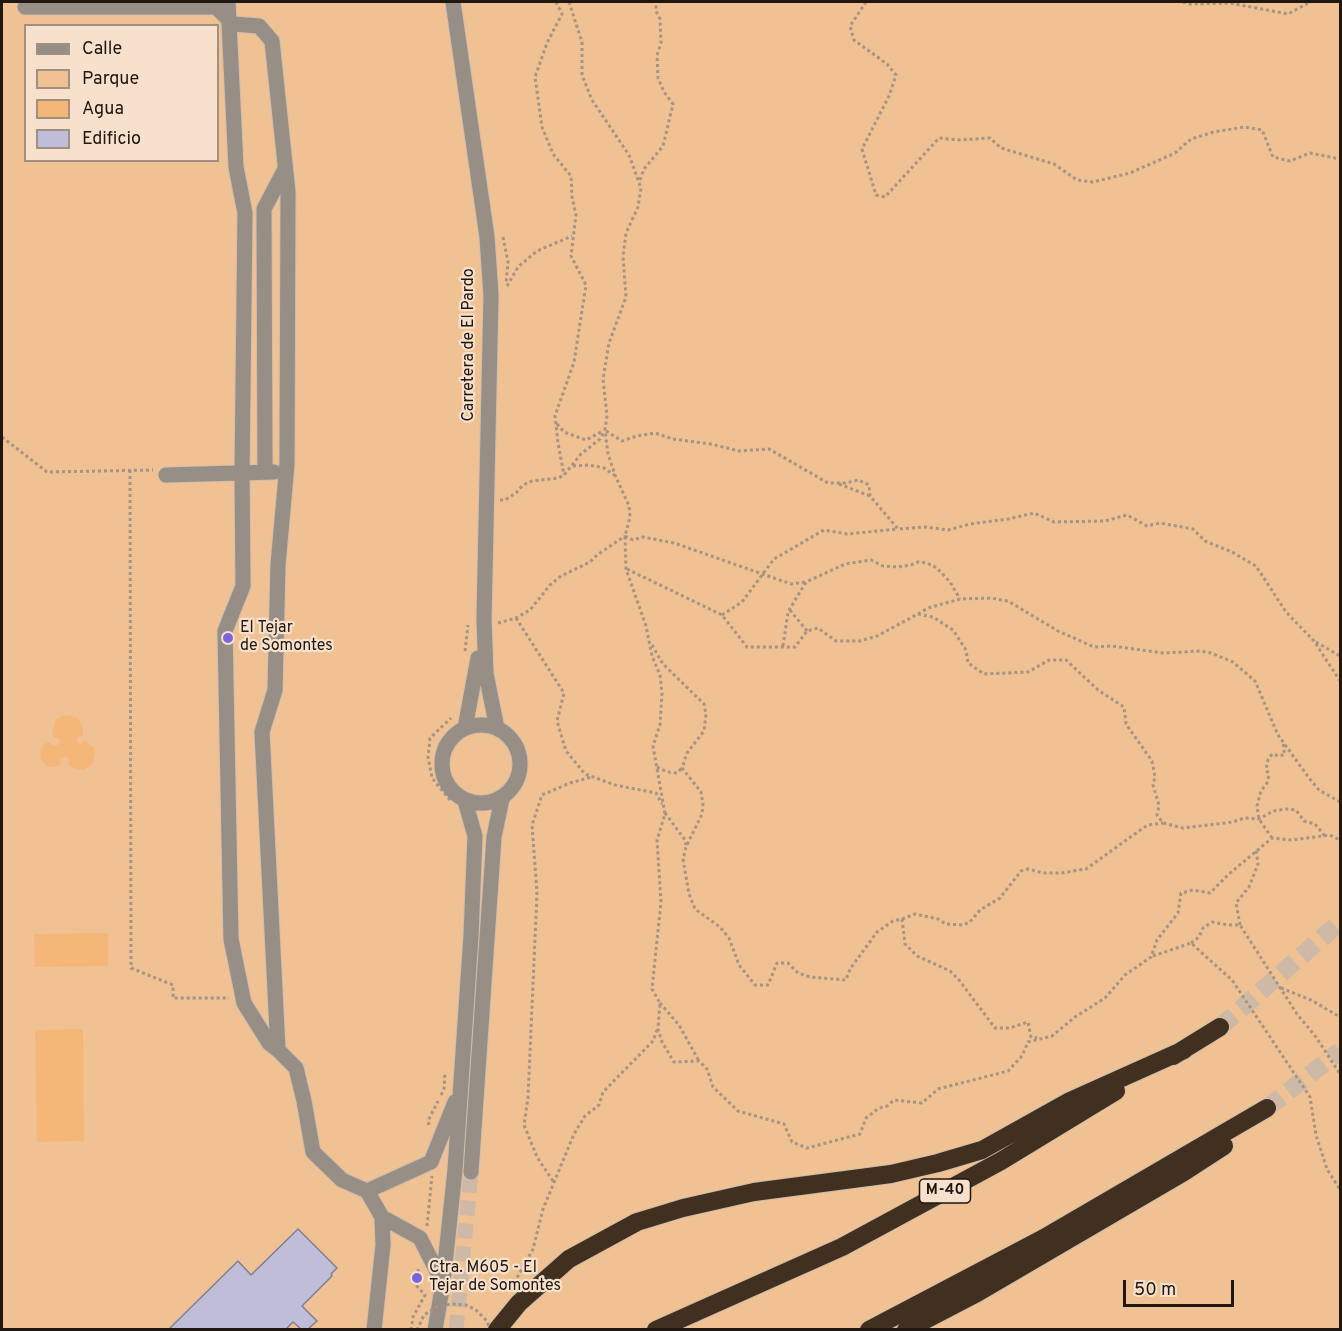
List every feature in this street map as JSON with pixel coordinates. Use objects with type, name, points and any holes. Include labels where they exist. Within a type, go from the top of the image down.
[{"type":"highway","name":"M-40","points":[[656,1329],[842,1247],[1001,1161],[1220,1027]]},
{"type":"highway","points":[[497,1329],[519,1303],[569,1259],[637,1222],[683,1208],[754,1192],[891,1174],[982,1150],[1068,1102],[1184,1050]]},
{"type":"highway","points":[[869,1329],[1044,1238],[1269,1112],[1184,1172],[977,1293],[906,1329]]},
{"type":"street","points":[[228,2],[236,167],[245,213],[243,586],[225,631],[231,939],[244,1003],[269,1044],[296,1068],[313,1152],[342,1180],[367,1191],[382,1217],[383,1245],[374,1329]]},
{"type":"street","name":"Carretera de El Pardo","points":[[453,2],[487,237],[491,295],[484,619],[486,674],[497,728]]},
{"type":"street","points":[[26,7],[216,8],[233,24],[259,26],[272,41],[288,192],[286,471],[278,565],[275,690],[262,732],[278,1050]]},
{"type":"street","points":[[265,472],[264,209],[285,169]]},
{"type":"street","points":[[245,213],[264,209]]},
{"type":"street","points":[[165,472],[286,471]]},
{"type":"street","name":"Carretera de El Pardo","points":[[465,728],[484,619]]},
{"type":"street","points":[[435,1329],[443,1283],[455,1170],[475,837],[458,801],[444,780],[441,765],[444,750],[452,737],[465,728],[481,725],[497,728],[509,736],[517,748],[521,762],[519,776],[512,789],[502,799],[484,803],[458,801]]},
{"type":"street","points":[[471,1172],[495,837],[502,799]]},
{"type":"street","points":[[367,1191],[430,1162],[435,1155],[460,1091]]},
{"type":"street","points":[[382,1217],[420,1238],[443,1283]]},
{"type":"path","points":[[556,2],[562,14],[547,43],[535,77],[542,127],[553,154],[571,176],[576,214],[571,256],[586,285],[573,363],[555,416],[564,474]]},
{"type":"path","points":[[569,2],[582,42],[582,75],[592,100],[628,155],[641,188],[638,207],[626,233],[623,256],[626,297],[609,343],[603,379],[608,454],[629,506],[630,517],[624,536],[626,568],[652,646],[663,664],[704,704],[706,714],[704,731],[687,753],[682,768],[677,773],[657,767]]},
{"type":"path","points":[[639,182],[644,170],[663,146],[673,104],[658,78],[657,55],[661,43],[660,19],[656,2]]},
{"type":"path","points":[[866,2],[850,26],[854,40],[887,64],[896,75],[889,96],[862,149],[876,195],[885,197],[939,138],[960,140],[990,138],[1001,148],[1054,164],[1077,180],[1093,182],[1130,174],[1175,153],[1191,139],[1214,132],[1244,128],[1262,130],[1273,157],[1290,161],[1310,153],[1341,159]]},
{"type":"path","points":[[1183,2],[1189,4],[1230,3],[1288,14],[1310,2]]},
{"type":"path","points":[[506,287],[518,267],[537,251],[572,236]]},
{"type":"path","points":[[556,423],[564,432],[586,440],[605,430]]},
{"type":"path","points":[[485,500],[505,500],[532,481],[558,478],[573,466],[581,454],[600,439],[605,430]]},
{"type":"path","points":[[605,430],[622,441],[655,434],[738,451],[769,449],[828,483],[858,480],[869,484],[870,496]]},
{"type":"path","points":[[2,437],[47,472],[130,470],[165,472]]},
{"type":"path","points":[[573,466],[589,465],[604,468],[615,475]]},
{"type":"path","points":[[130,470],[131,968],[173,985],[173,998],[243,998]]},
{"type":"path","points":[[837,483],[870,496],[898,529]]},
{"type":"path","points":[[722,615],[742,602],[774,559],[824,530],[847,534],[926,527],[948,530],[1034,513],[1054,522],[1105,521],[1127,515],[1147,526],[1160,523],[1193,529],[1205,541],[1232,552],[1256,566],[1286,612],[1314,641],[1341,681]]},
{"type":"path","points":[[624,536],[633,540],[643,537],[674,543],[791,584],[806,582],[857,561],[871,560],[883,566],[898,567],[918,562],[927,563],[937,568],[950,582],[960,599]]},
{"type":"path","points":[[464,656],[469,622],[484,619],[500,623],[516,618],[530,610],[550,585],[561,576],[590,562],[624,536]]},
{"type":"path","points":[[626,568],[722,615],[747,647],[795,647],[807,631],[818,628],[836,641],[860,641],[877,636],[928,608],[960,599],[992,598],[1008,601],[1058,631],[1094,647],[1112,646],[1163,653],[1200,651],[1211,653],[1233,662],[1255,681],[1278,735],[1319,790],[1341,802]]},
{"type":"path","points":[[783,646],[790,610],[806,582]]},
{"type":"path","points":[[790,610],[807,631]]},
{"type":"path","points":[[918,614],[933,617],[954,630],[966,650],[968,663],[984,674],[1028,672],[1049,660],[1066,660],[1098,690],[1124,707],[1126,724],[1152,761],[1155,777],[1153,785],[1159,805],[1156,815],[1163,823]]},
{"type":"path","points":[[516,618],[564,693],[557,721],[566,751],[585,774],[615,785],[656,793],[665,814],[685,840],[686,847]]},
{"type":"path","points":[[646,626],[652,656],[660,675],[662,693],[660,725],[653,746],[665,814],[657,840],[661,902],[652,989],[660,1003],[679,1025],[699,1060],[707,1069],[712,1087],[738,1111],[784,1124],[792,1142],[807,1148],[860,1134],[866,1118],[894,1100],[922,1103],[938,1089],[1008,1071],[1022,1056],[1028,1042],[1052,1036],[1075,1017],[1105,998],[1125,975],[1151,957],[1191,943],[1199,937],[1203,928],[1212,922],[1240,925]]},
{"type":"path","points":[[1314,641],[1330,652],[1341,656]]},
{"type":"path","points":[[457,712],[430,738],[428,757],[432,778],[458,801]]},
{"type":"path","points":[[1272,838],[1259,819],[1257,806],[1269,775],[1266,769],[1268,760],[1272,754],[1280,756],[1285,754],[1284,743]]},
{"type":"path","points":[[682,768],[701,792],[703,804],[702,814],[686,847],[683,859],[694,909],[720,927],[729,938],[740,966],[755,985],[768,985],[777,963],[788,963],[798,973],[810,977],[846,980],[850,969],[877,932],[893,921],[915,914],[938,919],[946,924],[963,925],[970,922],[980,910],[1000,898],[1021,871],[1028,869],[1043,873],[1061,873],[1086,869],[1148,825],[1163,823],[1183,828],[1233,822],[1244,818],[1259,819],[1286,809],[1296,810],[1304,821],[1315,824],[1325,836]]},
{"type":"path","points":[[553,1181],[537,1157],[524,1125],[528,1098],[537,893],[532,825],[542,795],[570,783],[592,777]]},
{"type":"path","points":[[1151,957],[1157,940],[1178,913],[1180,893],[1193,890],[1210,893],[1272,838],[1291,840],[1330,835],[1341,840]]},
{"type":"path","points":[[1256,850],[1258,864],[1249,886],[1236,903],[1240,925],[1341,1074]]},
{"type":"path","points":[[902,919],[905,944],[923,960],[950,971],[960,980],[964,989],[995,1028],[1010,1028],[1028,1022],[1031,1037],[1039,1038]]},
{"type":"path","points":[[1191,943],[1232,980],[1310,1097],[1316,1136],[1323,1158],[1327,1169],[1339,1188],[1341,1187]]},
{"type":"path","points":[[1280,987],[1303,996],[1341,1017]]},
{"type":"path","points":[[504,1290],[518,1276],[533,1249],[538,1222],[573,1134],[585,1116],[599,1105],[603,1092],[653,1041],[658,1029],[660,1003]]},
{"type":"path","points":[[658,1029],[662,1042],[674,1062],[699,1060]]},
{"type":"path","points":[[425,1247],[435,1155],[428,1121],[444,1089],[446,1065]]},
{"type":"path","points":[[411,1329],[413,1317],[425,1295]]},
{"type":"path","points":[[417,1329],[424,1315],[438,1306],[453,1304],[466,1305],[476,1310],[487,1321],[490,1329]]},
{"type":"green space","points":[[2,2],[1340,2],[1340,1329],[2,1329]]},
{"type":"water","points":[[68,715],[78,718],[83,728],[83,736],[77,737],[77,742],[81,744],[85,741],[94,748],[93,763],[84,770],[73,768],[68,764],[69,758],[65,756],[60,759],[61,764],[54,767],[49,767],[41,760],[40,752],[44,744],[50,742],[56,746],[60,743],[52,733],[56,720]]},
{"type":"water","points":[[108,933],[108,966],[35,967],[34,934]]},
{"type":"water","points":[[83,1029],[84,1141],[37,1142],[35,1030]]},
{"type":"building","points":[[298,1229],[337,1268],[302,1306],[317,1321],[308,1329],[301,1329],[293,1322],[286,1329],[169,1329],[238,1261],[251,1275]]},
{"type":"tunnel","points":[[1220,1027],[1340,922]]},
{"type":"tunnel","points":[[1267,1108],[1340,1051]]},
{"type":"tunnel","points":[[456,1330],[471,1172]]},
{"type":"place","name":"El Tejar de Somontes","points":[[228,638]]},
{"type":"place","name":"Ctra. M605 - El Tejar de Somontes","points":[[417,1278]]}]
